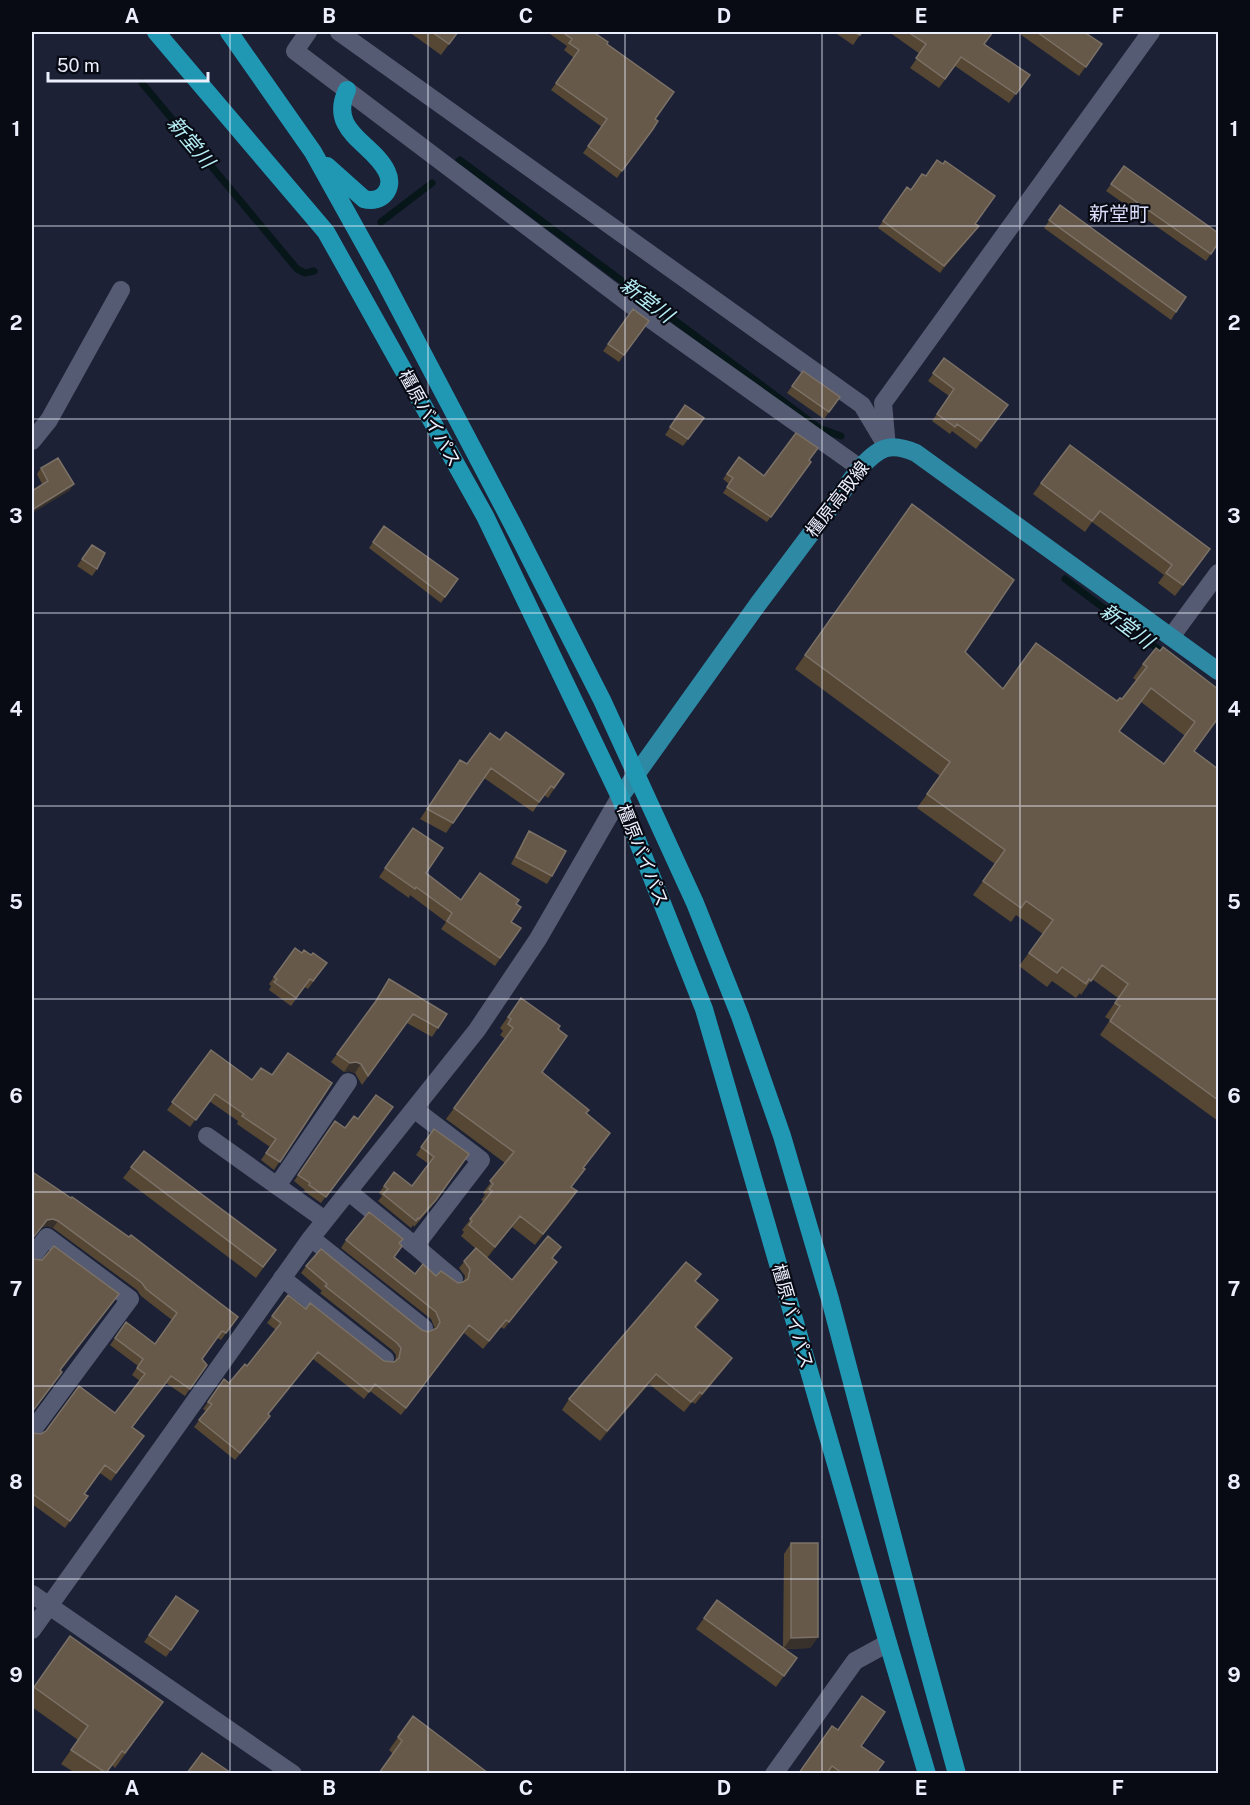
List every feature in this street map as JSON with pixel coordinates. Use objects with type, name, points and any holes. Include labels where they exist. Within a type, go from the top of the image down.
[{"type":"highway","points":[[141,32],[168,46]]},
{"type":"highway","name":"橿原バイパス","points":[[156,32],[326,232],[485,516],[620,797],[704,1009],[927,1773]]},
{"type":"highway","name":"橿原バイパス","points":[[229,32],[313,152],[382,276],[602,699],[695,903],[740,1016],[783,1136],[830,1299],[957,1773]]},
{"type":"highway","points":[[313,152],[357,195],[371,201],[384,196],[390,182],[389,174],[355,137],[346,123],[342,107],[347,90]]},
{"type":"main road","name":"橿原高取線","points":[[620,797],[758,604],[860,468],[872,456],[887,447]]},
{"type":"main road","points":[[887,447],[902,447],[916,453],[1218,671]]},
{"type":"street","points":[[308,32],[296,51],[643,314],[860,468]]},
{"type":"street","points":[[339,32],[862,405],[887,447]]},
{"type":"street","points":[[887,447],[883,402],[1151,32]]},
{"type":"street","points":[[32,441],[49,420],[121,290]]},
{"type":"street","points":[[1171,637],[1218,573]]},
{"type":"street","points":[[32,1629],[311,1238],[477,1030],[538,939],[620,797]]},
{"type":"street","points":[[276,1186],[348,1082]]},
{"type":"street","points":[[414,1109],[481,1160],[415,1245]]},
{"type":"street","points":[[207,1136],[325,1220]]},
{"type":"street","points":[[349,1192],[454,1279]]},
{"type":"street","points":[[32,1257],[47,1237],[130,1299],[32,1431]]},
{"type":"street","points":[[311,1238],[424,1328]]},
{"type":"street","points":[[282,1278],[385,1359]]},
{"type":"street","points":[[32,1594],[293,1773]]},
{"type":"street","points":[[774,1773],[855,1661],[888,1643]]},
{"type":"building","points":[[432,32],[458,32],[449,44]]},
{"type":"building","points":[[562,32],[593,32],[674,92],[655,119],[658,121],[653,129],[622,171],[588,146],[607,119],[556,83],[579,50],[569,43],[572,39]]},
{"type":"building","points":[[908,32],[993,32],[984,44],[1030,75],[1016,94],[961,57],[945,79],[916,58],[926,44]]},
{"type":"building","points":[[1037,32],[1084,32],[1102,44],[1086,67]]},
{"type":"building","points":[[937,160],[943,164],[945,161],[995,196],[975,224],[979,226],[944,266],[883,221],[907,187],[911,190],[922,174],[926,176]]},
{"type":"building","points":[[1124,166],[1218,233],[1218,243],[1211,254],[1111,184]]},
{"type":"building","points":[[1060,205],[1186,297],[1176,312],[1049,220]]},
{"type":"building","points":[[633,309],[649,321],[624,355],[608,344]]},
{"type":"building","points":[[944,358],[1008,405],[981,441],[957,424],[955,427],[937,414],[954,389],[933,373]]},
{"type":"building","points":[[803,371],[840,397],[829,412],[792,386]]},
{"type":"building","points":[[685,405],[704,418],[688,439],[670,427]]},
{"type":"building","points":[[796,433],[818,448],[809,460],[811,462],[771,517],[727,487],[733,478],[727,474],[739,457],[764,476]]},
{"type":"building","points":[[1070,445],[1210,549],[1183,585],[1166,573],[1172,565],[1100,511],[1092,521],[1041,483]]},
{"type":"building","points":[[58,458],[74,484],[32,510],[32,491],[48,481],[41,468]]},
{"type":"building","points":[[912,504],[1014,580],[965,652],[1003,689],[1036,643],[1117,701],[1122,699],[1147,667],[1143,664],[1156,648],[1160,651],[1163,647],[1218,689],[1218,718],[1194,751],[1218,769],[1218,1100],[1110,1021],[1120,1006],[1115,1003],[1128,984],[1102,965],[1091,981],[1089,979],[1086,984],[1062,967],[1057,973],[1029,953],[1053,920],[1026,901],[1021,908],[983,881],[1005,850],[927,794],[950,762],[805,655]],"holes":[[[1151,688],[1195,722],[1164,764],[1119,731]]]},
{"type":"building","points":[[384,526],[458,579],[445,597],[373,542]]},
{"type":"building","points":[[92,545],[105,553],[97,569],[82,559]]},
{"type":"building","points":[[506,732],[564,774],[554,788],[551,786],[539,802],[491,768],[453,823],[427,809],[460,760],[467,764],[490,733],[500,740]]},
{"type":"building","points":[[413,828],[443,848],[426,873],[461,900],[480,873],[519,900],[516,904],[521,907],[511,922],[521,928],[500,958],[447,921],[452,913],[385,868]]},
{"type":"building","points":[[529,831],[566,851],[552,876],[516,857]]},
{"type":"building","points":[[295,948],[302,953],[304,950],[311,955],[313,953],[327,963],[313,981],[310,979],[296,998],[274,982],[277,979],[274,977]]},
{"type":"building","points":[[389,979],[447,1014],[438,1028],[413,1014],[368,1076],[361,1064],[350,1063],[337,1054],[376,1001]]},
{"type":"building","points":[[521,998],[560,1026],[558,1029],[567,1036],[542,1072],[589,1110],[586,1113],[610,1133],[571,1187],[577,1191],[543,1234],[520,1216],[495,1247],[469,1225],[472,1221],[470,1219],[492,1191],[489,1189],[493,1184],[490,1181],[514,1152],[454,1108],[513,1028],[508,1024],[511,1019],[508,1017]]},
{"type":"building","points":[[211,1050],[252,1080],[261,1068],[272,1075],[288,1053],[332,1083],[280,1162],[266,1153],[276,1139],[215,1094],[196,1120],[172,1102]]},
{"type":"building","points":[[376,1095],[393,1107],[326,1197],[298,1175],[335,1121],[345,1128],[354,1116],[358,1119]]},
{"type":"building","points":[[434,1129],[469,1154],[436,1200],[416,1221],[383,1194],[388,1189],[384,1186],[394,1172],[412,1186],[434,1157],[421,1147]]},
{"type":"building","points":[[144,1151],[276,1250],[263,1267],[131,1167]]},
{"type":"building","points":[[34,1173],[129,1237],[131,1235],[238,1317],[226,1333],[222,1331],[202,1359],[207,1365],[190,1389],[171,1376],[132,1427],[144,1436],[116,1473],[105,1465],[84,1494],[88,1496],[70,1521],[34,1495],[32,1498],[32,1433],[41,1434],[46,1431],[79,1386],[115,1413],[145,1374],[137,1368],[143,1359],[115,1338],[126,1322],[155,1344],[177,1313],[146,1289],[142,1283],[58,1221],[47,1220],[32,1239],[32,1174]]},
{"type":"building","points":[[369,1212],[403,1239],[399,1243],[402,1246],[394,1257],[415,1274],[423,1264],[436,1276],[441,1271],[458,1283],[468,1279],[470,1269],[464,1261],[476,1248],[512,1280],[548,1236],[561,1247],[552,1258],[557,1262],[509,1322],[506,1320],[489,1341],[469,1325],[406,1408],[375,1384],[369,1392],[318,1352],[240,1453],[199,1420],[212,1404],[208,1402],[224,1379],[229,1383],[245,1364],[247,1366],[281,1323],[272,1316],[288,1295],[306,1309],[310,1303],[384,1361],[394,1362],[399,1358],[401,1348],[397,1343],[325,1286],[327,1284],[306,1266],[321,1249],[422,1330],[428,1332],[437,1328],[440,1322],[436,1312],[346,1240]]},
{"type":"building","points":[[54,1246],[119,1294],[60,1370],[62,1372],[32,1412],[32,1259],[42,1260]]},
{"type":"building","points":[[686,1262],[701,1274],[695,1281],[718,1300],[695,1327],[732,1358],[702,1394],[700,1392],[691,1402],[656,1374],[607,1431],[569,1399]]},
{"type":"building","points":[[791,1543],[818,1543],[818,1637],[791,1638]]},
{"type":"building","points":[[176,1596],[198,1611],[171,1650],[149,1635]]},
{"type":"building","points":[[717,1600],[797,1658],[784,1676],[704,1618]]},
{"type":"building","points":[[70,1636],[163,1702],[125,1753],[122,1751],[106,1773],[71,1750],[88,1726],[34,1687]]},
{"type":"building","points":[[862,1696],[885,1712],[861,1746],[884,1762],[876,1773],[842,1773],[832,1766],[827,1773],[799,1773],[832,1726],[838,1730]]},
{"type":"building","points":[[413,1716],[488,1773],[379,1773],[402,1741],[398,1737]]},
{"type":"building","points":[[202,1753],[231,1773],[187,1773]]},
{"type":"waterway","name":"新堂川","points":[[142,83],[297,269],[305,273],[314,271]]},
{"type":"waterway","name":"新堂川","points":[[456,164],[460,160],[819,428],[841,436]]},
{"type":"waterway","name":"新堂川","points":[[381,222],[432,183]]},
{"type":"waterway","name":"新堂川","points":[[1065,579],[1166,655]]},
{"type":"district","name":"新堂町","points":[[1119,214]]}]
